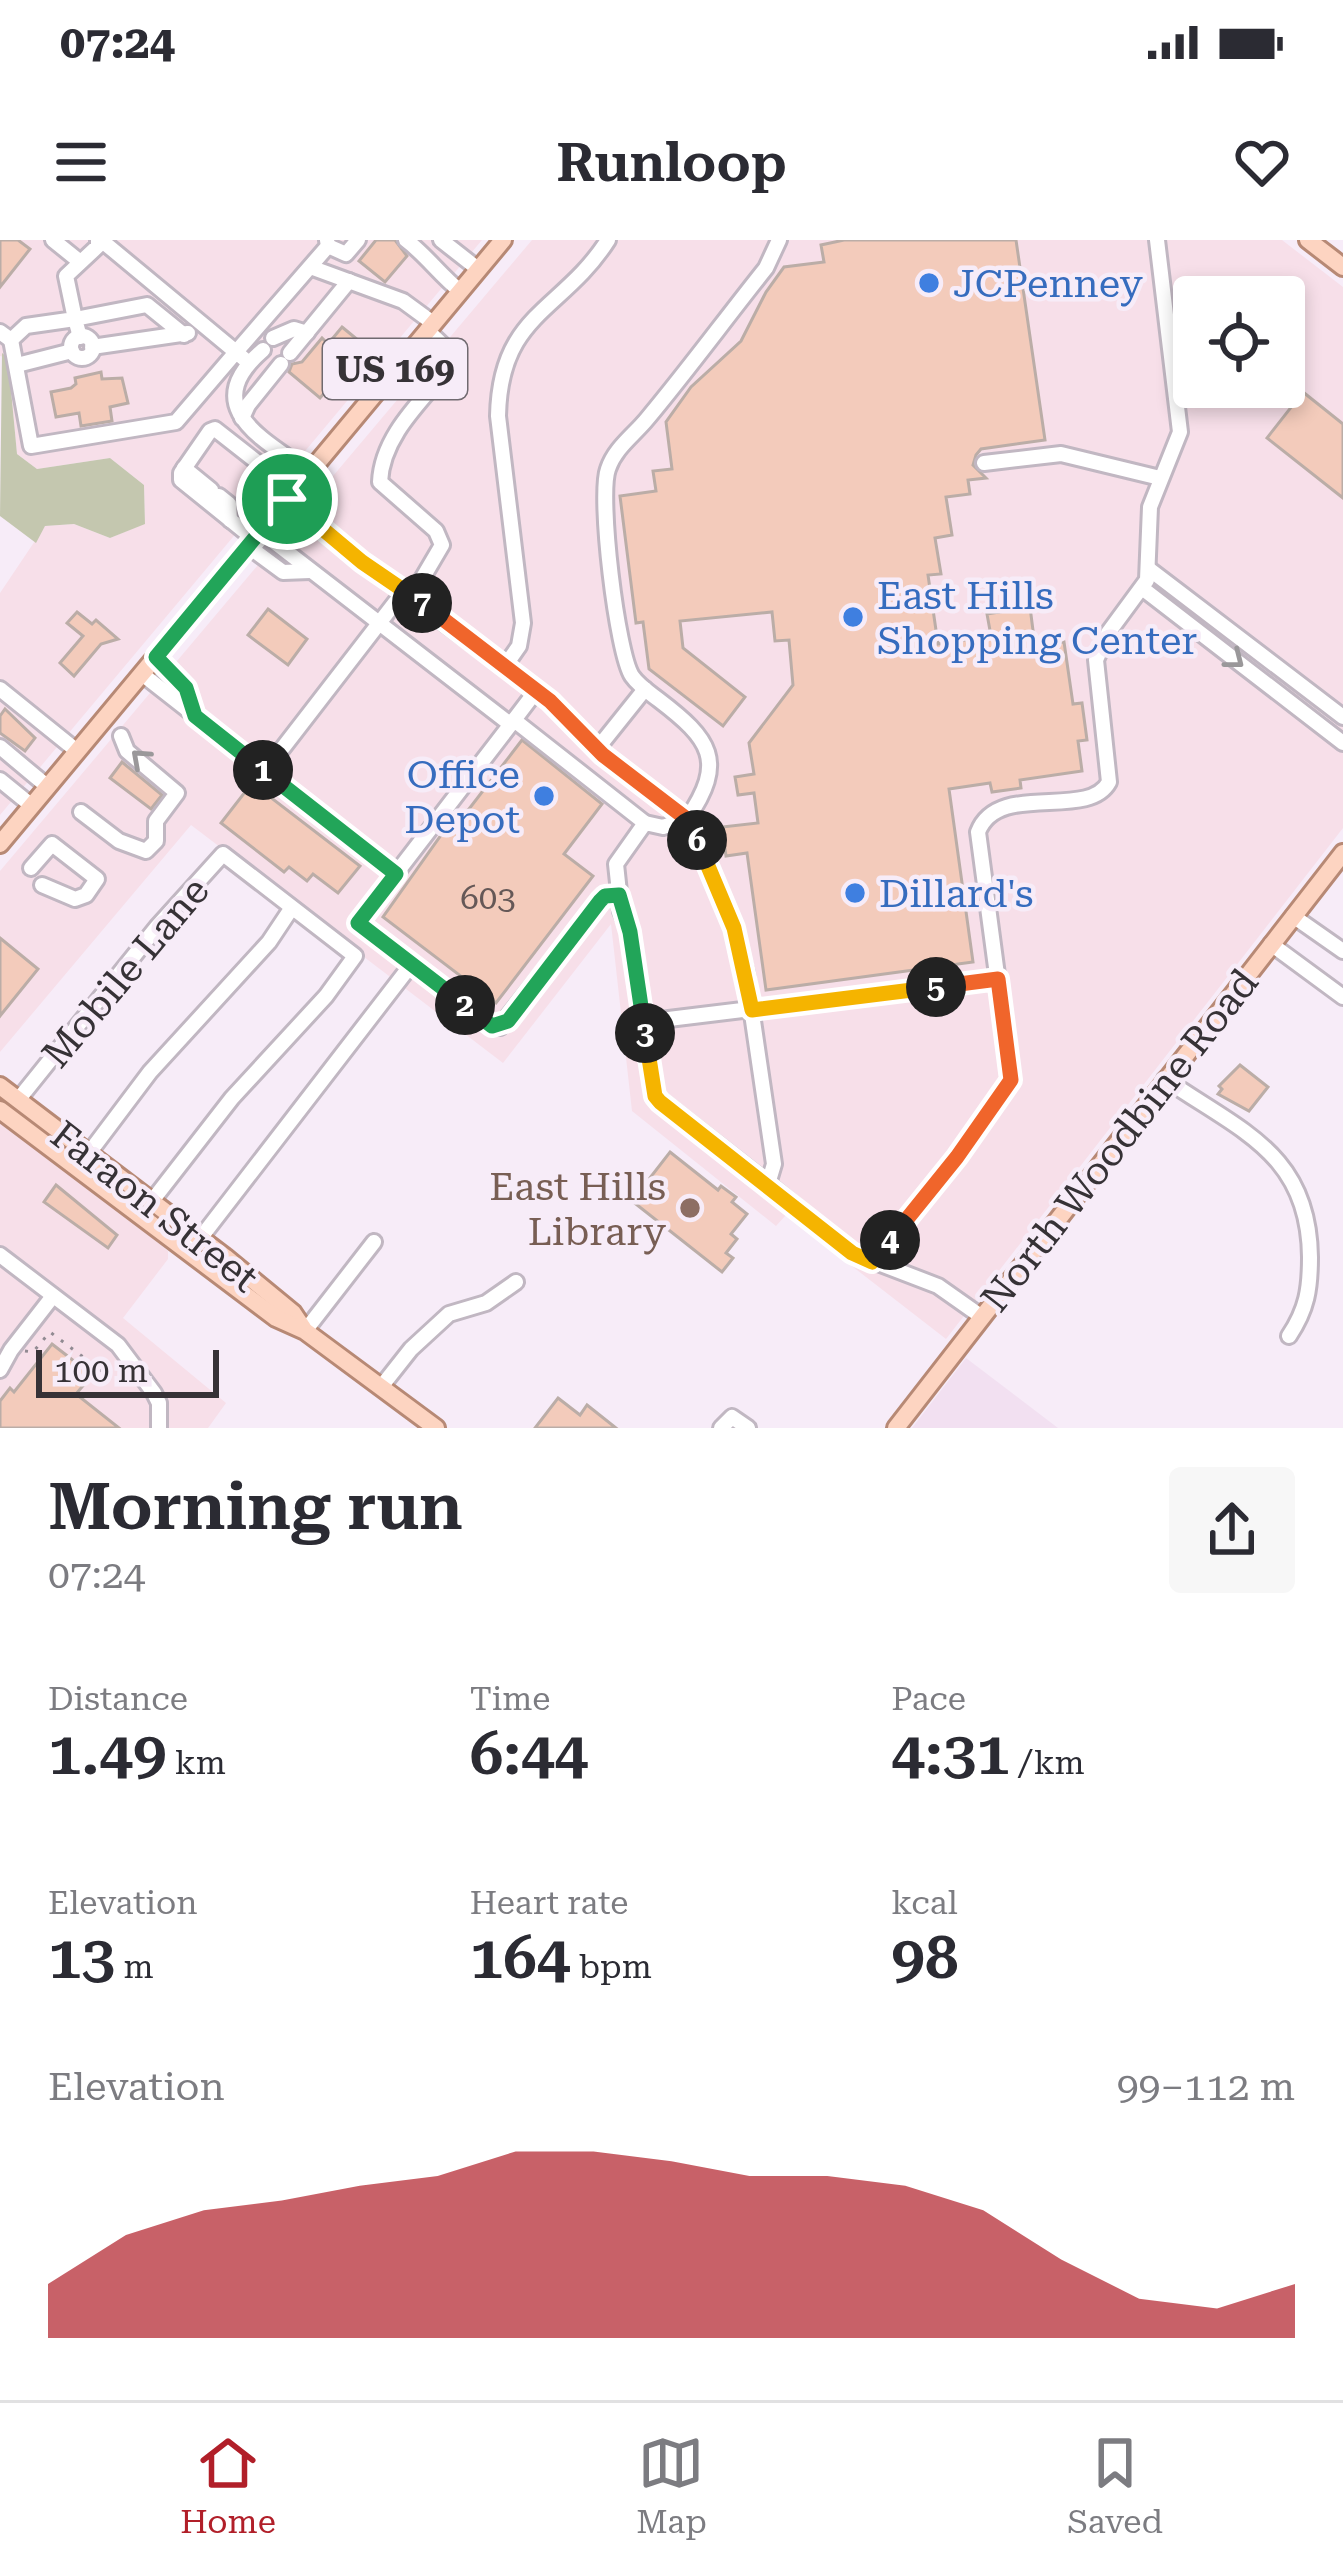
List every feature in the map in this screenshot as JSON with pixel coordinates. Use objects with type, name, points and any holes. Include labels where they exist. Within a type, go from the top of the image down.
[{"type":"main road","name":"US 169","points":[[2,839],[502,240]]},
{"type":"main road","points":[[1308,240],[1343,267]]},
{"type":"main road","name":"North Woodbine Road","points":[[896,1428],[1343,853]]},
{"type":"main road","name":"Faraon Street","points":[[0,1086],[152,1201],[276,1318],[305,1331],[434,1428]]},
{"type":"main road","name":"Faraon Street","points":[[0,1110],[194,1245]]},
{"type":"street","points":[[53,240],[80,260]]},
{"type":"street","points":[[81,345],[66,276],[80,260],[81,251],[96,240],[248,363]]},
{"type":"street","points":[[184,335],[147,305],[26,326],[6,336],[17,365],[32,446],[176,422],[313,268],[327,243],[346,254],[358,240]]},
{"type":"street","points":[[406,240],[460,291]]},
{"type":"street","points":[[505,666],[519,646],[523,623],[497,416],[500,383],[514,340],[529,320],[589,267],[608,240]]},
{"type":"street","points":[[768,1184],[774,1164],[752,1010],[734,928],[688,820],[597,749],[536,691],[408,594],[215,429],[184,468],[181,480],[254,539],[283,572],[310,571],[645,823],[663,827],[688,820],[711,776],[705,742],[630,674],[624,658],[603,506],[607,471],[615,453],[645,422],[766,268],[779,240]]},
{"type":"street","points":[[872,1262],[957,1157],[1011,1080],[978,832],[981,824],[1009,807],[1104,791],[1108,771],[1096,660],[1108,633],[1142,588],[1149,568],[1150,507],[1180,432],[1157,240]]},
{"type":"street","points":[[451,243],[478,269]]},
{"type":"street","points":[[265,771],[442,545],[436,531],[380,482],[388,444],[451,365],[451,353],[403,301],[313,268]]},
{"type":"street","points":[[242,418],[350,281]]},
{"type":"street","points":[[17,365],[81,345],[184,335],[203,327]]},
{"type":"street","points":[[307,332],[294,328],[268,344],[248,363],[234,391],[235,406],[250,430],[309,472]]},
{"type":"street","points":[[983,463],[1060,454],[1160,478]]},
{"type":"street","points":[[184,468],[229,504],[230,520]]},
{"type":"street","points":[[1149,568],[1343,718]]},
{"type":"street","points":[[1142,588],[1343,743]]},
{"type":"street","points":[[156,657],[186,688],[195,716]]},
{"type":"street","points":[[142,674],[396,874]]},
{"type":"street","points":[[597,749],[645,689]]},
{"type":"street","points":[[536,691],[358,923],[492,1026],[500,1027],[600,901],[619,895]]},
{"type":"street","points":[[0,692],[77,752]]},
{"type":"street","points":[[81,812],[129,847],[146,851],[156,841],[156,821],[177,793],[128,751],[121,736]]},
{"type":"street","points":[[0,744],[47,787]]},
{"type":"street","points":[[2,785],[32,806]]},
{"type":"street","points":[[645,823],[616,864],[655,1096],[852,1253],[938,1286],[982,1317]]},
{"type":"street","points":[[31,868],[52,844],[97,879],[86,895],[75,898],[42,884]]},
{"type":"street","name":"Mobile Lane","points":[[18,1100],[158,927],[224,854],[355,956],[326,996],[232,1098],[152,1201]]},
{"type":"street","points":[[89,1154],[150,1072],[268,942],[291,909]]},
{"type":"street","points":[[1293,916],[1343,951]]},
{"type":"street","points":[[1271,944],[1343,997]]},
{"type":"street","points":[[194,1245],[411,965]]},
{"type":"street","points":[[644,1022],[998,979]]},
{"type":"street","points":[[1165,1079],[1274,1155],[1297,1186],[1305,1203],[1310,1273],[1307,1309],[1289,1336]]},
{"type":"street","points":[[305,1331],[374,1242]]},
{"type":"street","points":[[0,1255],[131,1360],[159,1403],[159,1428]]},
{"type":"street","points":[[381,1387],[410,1349],[449,1314],[486,1303],[515,1282]]},
{"type":"street","points":[[0,1370],[53,1295]]},
{"type":"street","points":[[722,1428],[731,1418],[748,1428]]},
{"type":"path","points":[[11,1350],[33,1352],[50,1332],[107,1375]]},
{"type":"shaded area","points":[[0,240],[93,240],[221,349],[219,361],[179,412],[189,421],[245,351],[116,240],[482,240],[0,815],[0,593],[45,526],[74,524],[110,538],[145,523],[144,485],[110,458],[37,469],[17,454],[8,358],[0,356]]},
{"type":"shaded area","name":"East Hills Shopping Center","points":[[532,240],[1282,240],[1343,287],[1343,828],[946,1339],[786,1215],[776,1226],[632,1111],[611,924],[503,1063],[191,825],[0,1052],[0,871]]},
{"type":"shaded area","points":[[0,1115],[168,1251],[168,1259],[123,1318],[226,1403],[208,1428],[0,1428]]},
{"type":"shaded area","points":[[966,1358],[1058,1428],[912,1428]]},
{"type":"green space","points":[[2,353],[8,358],[17,454],[37,469],[110,458],[144,485],[145,524],[110,538],[74,524],[45,526],[36,543],[0,516]]},
{"type":"building","points":[[0,240],[18,240],[30,249],[0,287]]},
{"type":"building","points":[[376,240],[395,240],[407,256],[385,282],[359,261]]},
{"type":"building","name":"East Hills Shopping Center","points":[[844,240],[1016,240],[1045,440],[981,449],[973,465],[986,478],[968,480],[970,494],[946,497],[952,535],[935,538],[941,574],[928,575],[938,644],[991,636],[987,614],[1030,607],[1035,646],[1064,642],[1073,704],[1082,703],[1087,740],[1078,741],[1082,771],[1020,780],[1021,788],[992,792],[990,783],[949,789],[973,962],[766,990],[747,853],[726,856],[722,827],[758,823],[754,793],[738,795],[735,777],[754,774],[749,743],[793,685],[789,640],[775,641],[772,612],[680,621],[683,648],[745,697],[723,726],[649,669],[643,622],[636,623],[620,496],[656,491],[653,471],[672,469],[666,422],[691,387],[741,341],[784,267],[824,262],[821,245]]},
{"type":"building","points":[[342,327],[364,345],[352,360],[362,368],[343,392],[333,383],[320,398],[289,372],[322,338],[328,344]]},
{"type":"building","points":[[101,372],[102,379],[122,378],[128,403],[110,407],[112,421],[81,426],[79,413],[56,417],[51,392],[71,388],[75,378]]},
{"type":"building","points":[[1305,394],[1343,424],[1343,498],[1267,438],[1290,408],[1305,408]]},
{"type":"building","points":[[268,609],[307,639],[288,665],[248,635]]},
{"type":"building","points":[[77,612],[92,624],[96,620],[118,639],[101,644],[74,676],[60,663],[83,636],[67,623]]},
{"type":"building","points":[[5,709],[35,738],[25,751],[0,733]]},
{"type":"building","points":[[522,740],[602,804],[564,854],[593,876],[496,1003],[383,917],[444,831],[449,835]]},
{"type":"building","points":[[122,762],[162,795],[151,809],[110,778]]},
{"type":"building","points":[[252,783],[360,866],[338,893],[313,874],[307,881],[289,867],[284,872],[221,823]]},
{"type":"building","points":[[0,938],[38,969],[0,1016]]},
{"type":"building","points":[[1240,1065],[1268,1087],[1249,1111],[1218,1094],[1219,1086]]},
{"type":"building","name":"East Hills Library","points":[[670,1152],[718,1190],[721,1186],[736,1197],[732,1202],[747,1214],[731,1234],[737,1239],[726,1253],[733,1258],[722,1272],[632,1201]]},
{"type":"building","points":[[56,1185],[117,1235],[108,1248],[44,1202]]},
{"type":"building","points":[[52,1344],[92,1375],[76,1394],[119,1428],[0,1428],[0,1401],[10,1388],[14,1392]]},
{"type":"building","points":[[558,1398],[580,1415],[587,1405],[616,1428],[535,1428]]},
{"type":"place","name":"JCPenney","points":[[929,283]]},
{"type":"place","name":"East Hills Shopping Center","points":[[853,617]]},
{"type":"place","name":"Office Depot","points":[[544,796]]},
{"type":"place","name":"Dillard's","points":[[855,893]]},
{"type":"place","name":"East Hills Library","points":[[690,1208]]},
{"type":"route","points":[[287,499],[362,562],[425,604],[550,701],[603,755],[688,820],[734,928],[752,1010],[998,979],[1011,1080],[957,1157],[872,1262],[852,1253],[655,1096],[630,932],[619,895],[600,901],[508,1021],[492,1026],[358,923],[396,874],[195,716],[186,688],[156,657],[287,499]]}]
